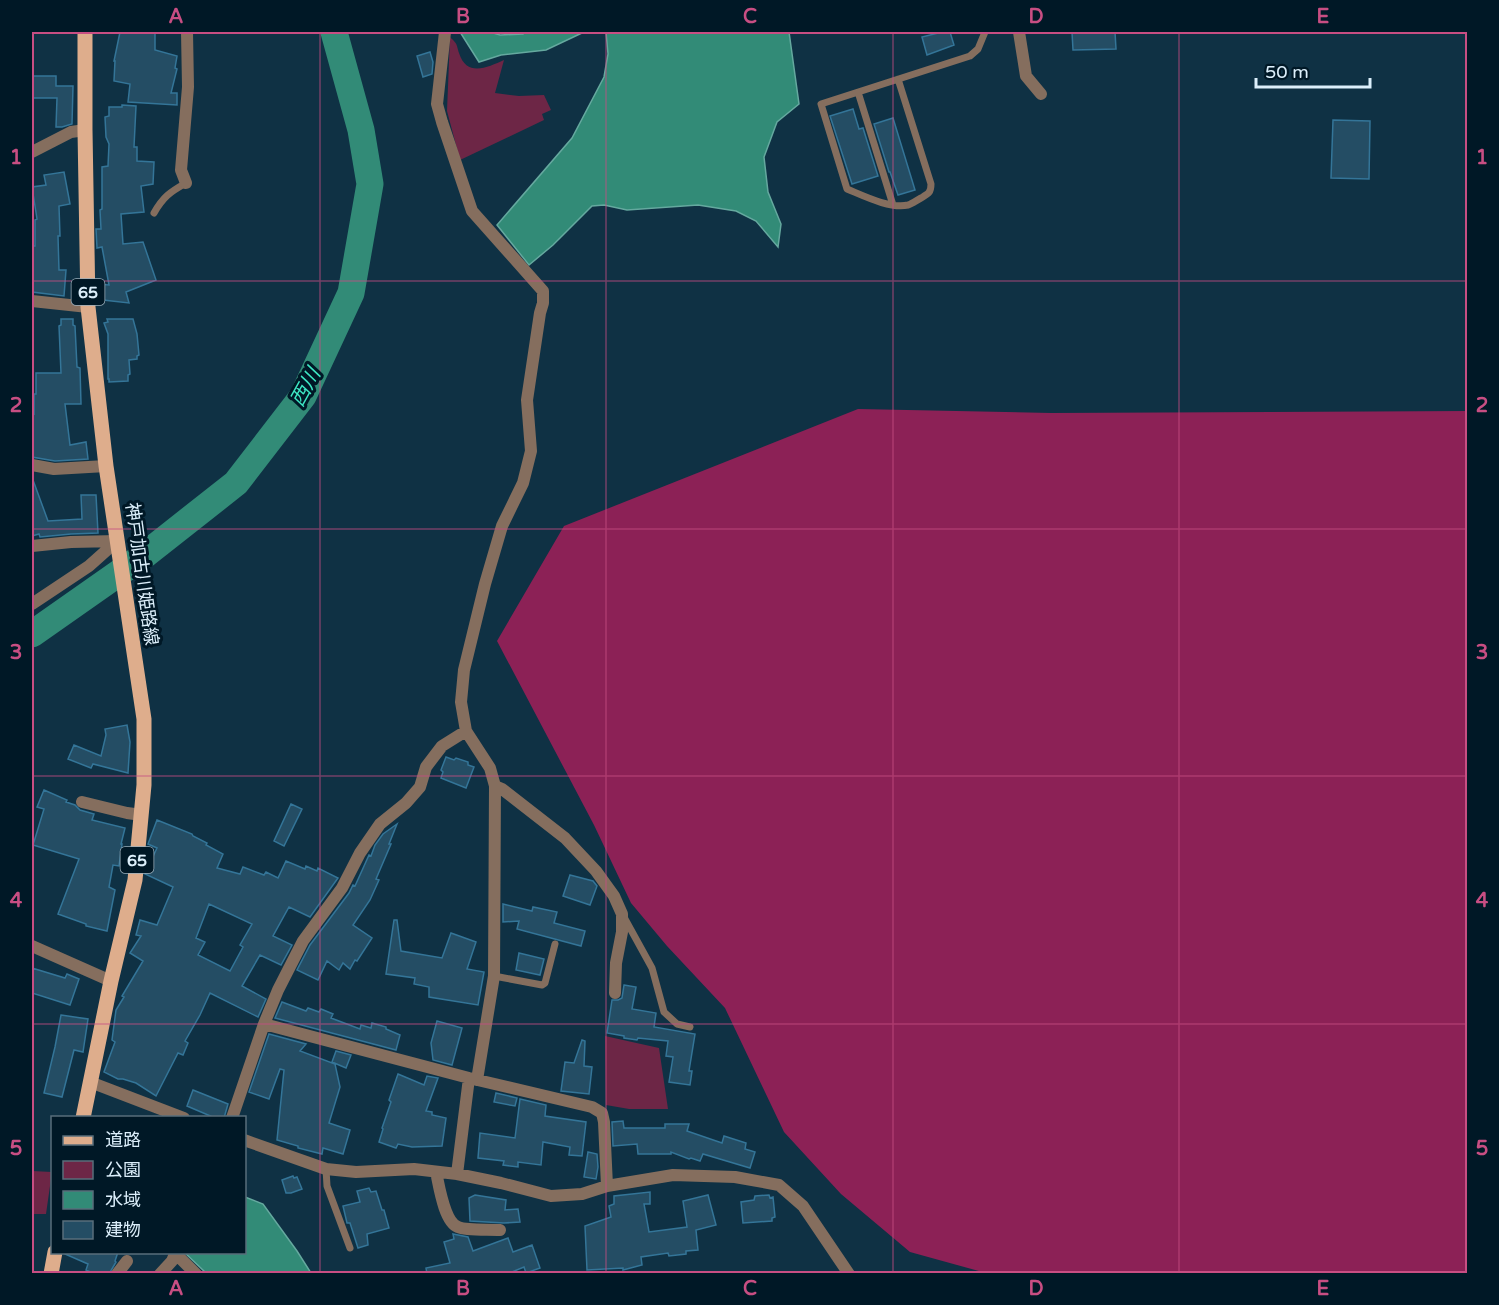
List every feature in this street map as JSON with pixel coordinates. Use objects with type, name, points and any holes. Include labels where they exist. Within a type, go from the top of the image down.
[{"type":"main road","name":"神戸加古川姫路線","points":[[83,1116],[111,981],[135,880],[144,785],[144,719],[106,466],[88,307],[85,32]]},
{"type":"main road","points":[[51,1274],[55,1254]]},
{"type":"street","points":[[186,183],[181,170],[188,87],[187,32]]},
{"type":"street","points":[[445,32],[437,104],[472,211],[543,291],[527,400],[531,451],[522,483],[502,526],[485,584],[465,670],[461,702],[466,731],[490,768],[495,786],[494,976],[457,1174]]},
{"type":"street","points":[[1020,32],[1026,76],[1041,94]]},
{"type":"street","points":[[32,152],[72,132],[85,130]]},
{"type":"street","points":[[32,301],[88,307]]},
{"type":"street","points":[[32,465],[54,469],[106,466]]},
{"type":"street","points":[[32,546],[71,542],[118,546]]},
{"type":"street","points":[[32,604],[118,546]]},
{"type":"street","points":[[233,1116],[264,1024],[303,941],[342,888],[360,853],[380,824],[406,803],[420,787],[426,767],[442,746],[466,731]]},
{"type":"street","points":[[495,786],[566,838],[596,871],[614,896],[622,914],[615,993]]},
{"type":"street","points":[[82,802],[142,815]]},
{"type":"street","points":[[32,946],[111,981]]},
{"type":"street","points":[[264,1024],[473,1079],[592,1107],[602,1113],[604,1122],[607,1186]]},
{"type":"street","points":[[90,1082],[179,1116]]},
{"type":"street","points":[[246,1141],[326,1169],[356,1172],[414,1169],[457,1174],[551,1196],[582,1194],[607,1186],[674,1175],[735,1176],[779,1185],[802,1206],[849,1274]]},
{"type":"street","points":[[436,1172],[444,1207],[452,1224],[459,1228],[500,1230]]},
{"type":"street","points":[[160,1274],[176,1254]]},
{"type":"street","points":[[177,1254],[196,1274]]},
{"type":"street","points":[[117,1274],[127,1261]]},
{"type":"lane","points":[[898,79],[931,184],[929,194],[908,205],[893,205],[847,189],[821,104],[898,79],[970,56],[978,49],[985,32]]},
{"type":"lane","points":[[858,92],[893,205]]},
{"type":"lane","points":[[154,213],[161,200],[169,192],[186,183]]},
{"type":"lane","points":[[622,914],[652,968],[664,1012],[676,1024],[690,1027]]},
{"type":"lane","points":[[494,976],[542,986],[545,983],[555,944]]},
{"type":"lane","points":[[326,1169],[327,1186],[350,1248]]},
{"type":"green space","points":[[450,37],[467,66],[485,67],[504,60],[495,93],[519,96],[544,95],[551,110],[542,114],[544,120],[460,160],[447,111]]},
{"type":"green space","points":[[605,1036],[659,1048],[668,1109],[629,1109],[606,1105]]},
{"type":"green space","points":[[32,1171],[51,1172],[46,1214],[32,1214]]},
{"type":"shaded area","points":[[858,409],[1051,413],[1467,411],[1467,1273],[986,1273],[910,1252],[841,1194],[784,1132],[725,1008],[667,946],[631,903],[594,825],[497,641],[564,526]]},
{"type":"water","points":[[460,32],[490,32],[500,35],[526,32],[584,32],[546,50],[501,55],[479,62]]},
{"type":"water","points":[[606,32],[789,32],[799,104],[777,122],[764,157],[768,192],[781,224],[778,247],[756,221],[736,211],[698,205],[627,210],[604,205],[592,206],[553,245],[529,265],[497,225],[572,138],[604,77],[608,54]]},
{"type":"water","points":[[246,1197],[263,1204],[311,1273],[206,1273],[186,1254],[246,1254]]},
{"type":"building","points":[[120,32],[155,32],[155,50],[177,56],[175,68],[177,69],[171,93],[177,93],[177,105],[128,102],[130,84],[114,81],[114,61]]},
{"type":"building","points":[[950,32],[954,45],[927,55],[922,37]]},
{"type":"building","points":[[1072,32],[1115,32],[1116,49],[1073,50]]},
{"type":"building","points":[[430,52],[433,62],[432,74],[423,77],[417,56]]},
{"type":"building","points":[[32,76],[56,76],[56,86],[73,86],[72,124],[56,127],[57,98],[32,98]]},
{"type":"building","points":[[122,105],[136,106],[134,147],[137,147],[137,161],[154,162],[153,184],[141,186],[144,212],[121,214],[123,244],[143,242],[156,280],[126,292],[129,303],[103,300],[102,297],[98,297],[97,284],[109,285],[102,247],[97,248],[96,229],[101,229],[102,167],[108,166],[109,144],[106,137],[105,117],[109,116],[109,107],[122,107]]},
{"type":"building","points":[[853,109],[859,129],[863,128],[878,176],[852,184],[830,116]]},
{"type":"building","points":[[893,118],[915,190],[898,195],[874,124]]},
{"type":"building","points":[[1333,120],[1370,121],[1369,179],[1331,178]]},
{"type":"building","points":[[64,172],[70,204],[59,206],[60,236],[58,236],[59,270],[66,270],[64,296],[32,292],[32,246],[35,246],[35,220],[37,219],[32,187],[46,185],[44,175]]},
{"type":"building","points":[[61,319],[73,319],[77,367],[80,368],[81,404],[65,404],[70,445],[86,442],[88,459],[55,461],[32,457],[32,413],[34,414],[36,373],[61,373],[59,326]]},
{"type":"building","points":[[107,319],[133,319],[139,355],[137,359],[129,360],[128,381],[109,382],[108,334],[104,323],[108,322]]},
{"type":"building","points":[[32,480],[48,521],[82,519],[81,495],[96,495],[98,533],[32,536]]},
{"type":"building","points":[[127,725],[130,742],[128,773],[93,764],[91,768],[68,759],[74,745],[101,756],[106,735],[105,729]]},
{"type":"building","points":[[446,757],[468,762],[468,765],[474,767],[466,788],[441,778],[443,772],[441,770]]},
{"type":"building","points":[[44,790],[67,800],[66,802],[75,805],[80,810],[94,814],[92,820],[125,828],[119,866],[113,865],[109,887],[115,890],[107,931],[86,926],[86,924],[58,914],[79,859],[33,845],[44,809],[37,807]]},
{"type":"building","points":[[291,804],[302,809],[284,846],[274,841]]},
{"type":"building","points":[[157,820],[192,834],[223,854],[217,868],[240,874],[243,867],[264,875],[266,872],[278,878],[286,861],[305,869],[306,866],[317,871],[318,868],[338,878],[310,917],[289,907],[273,936],[292,945],[281,965],[260,955],[242,986],[266,999],[258,1017],[210,993],[185,1041],[188,1043],[183,1055],[178,1053],[156,1096],[136,1083],[118,1079],[104,1072],[115,1042],[112,1040],[116,1010],[143,961],[130,953],[141,936],[136,935],[140,920],[157,925],[173,887],[145,874],[157,848],[148,844]],"holes":[[[209,904],[252,924],[240,945],[243,947],[230,971],[198,955],[205,942],[196,938]]]},
{"type":"building","points":[[397,824],[376,879],[379,880],[370,900],[353,925],[372,938],[357,961],[355,960],[350,969],[343,963],[339,970],[327,961],[318,980],[297,970],[310,945],[353,885],[355,886],[375,845],[383,834]]},
{"type":"building","points":[[570,875],[593,881],[597,886],[590,905],[563,896]]},
{"type":"building","points":[[503,904],[532,911],[533,907],[557,912],[554,923],[585,931],[581,946],[517,929],[519,921],[503,922]]},
{"type":"building","points":[[394,920],[397,920],[401,951],[442,958],[451,933],[476,942],[467,969],[484,972],[478,1005],[429,997],[429,987],[414,984],[415,978],[386,974]]},
{"type":"building","points":[[519,953],[544,959],[540,975],[516,970]]},
{"type":"building","points":[[32,968],[65,978],[67,974],[79,979],[70,1005],[32,993]]},
{"type":"building","points":[[624,985],[636,987],[632,1009],[656,1013],[654,1027],[695,1034],[689,1071],[692,1071],[690,1085],[669,1082],[673,1057],[666,1056],[668,1041],[638,1038],[637,1040],[607,1033],[612,1000],[622,998]]},
{"type":"building","points":[[282,1002],[306,1011],[308,1008],[319,1012],[321,1009],[333,1014],[331,1018],[360,1029],[361,1025],[371,1028],[372,1023],[386,1027],[400,1035],[396,1050],[275,1018]]},
{"type":"building","points":[[61,1015],[88,1019],[83,1052],[74,1050],[62,1097],[44,1093]]},
{"type":"building","points":[[437,1021],[462,1028],[452,1065],[433,1060],[431,1043]]},
{"type":"building","points":[[269,1034],[306,1044],[300,1051],[335,1064],[340,1087],[329,1123],[350,1130],[343,1154],[323,1148],[322,1154],[277,1140],[284,1070],[280,1069],[269,1099],[249,1092]]},
{"type":"building","points":[[582,1040],[585,1041],[584,1066],[592,1067],[589,1094],[561,1091],[565,1062],[574,1063]]},
{"type":"building","points":[[336,1051],[351,1055],[346,1068],[332,1062]]},
{"type":"building","points":[[398,1074],[424,1085],[427,1076],[438,1078],[426,1111],[446,1118],[442,1146],[412,1147],[398,1144],[396,1148],[379,1142]]},
{"type":"building","points":[[193,1090],[228,1104],[225,1116],[210,1116],[187,1106]]},
{"type":"building","points":[[496,1093],[517,1098],[515,1106],[494,1102]]},
{"type":"building","points":[[520,1099],[546,1105],[545,1116],[586,1122],[582,1156],[569,1155],[570,1147],[543,1142],[541,1165],[518,1162],[518,1167],[503,1165],[504,1161],[478,1158],[480,1133],[515,1138]]},
{"type":"building","points":[[623,1121],[624,1128],[665,1128],[665,1124],[689,1124],[687,1131],[722,1143],[724,1136],[746,1143],[745,1149],[755,1152],[750,1168],[703,1154],[700,1161],[671,1152],[671,1154],[638,1154],[637,1144],[613,1146],[612,1122]]},
{"type":"building","points":[[588,1152],[597,1154],[596,1179],[584,1177]]},
{"type":"building","points":[[297,1177],[302,1189],[286,1193],[282,1180]]},
{"type":"building","points":[[369,1188],[371,1192],[376,1191],[389,1228],[367,1234],[368,1245],[358,1248],[350,1223],[347,1223],[343,1206],[360,1202],[357,1191]]},
{"type":"building","points":[[650,1192],[650,1204],[644,1204],[649,1232],[687,1227],[683,1201],[708,1195],[716,1225],[696,1230],[698,1250],[686,1251],[686,1254],[669,1256],[668,1253],[641,1257],[642,1265],[623,1270],[623,1268],[587,1270],[585,1226],[611,1217],[609,1206],[614,1204],[614,1196]]},
{"type":"building","points":[[475,1195],[506,1200],[505,1210],[518,1209],[520,1222],[470,1221],[469,1198]]},
{"type":"building","points":[[769,1195],[770,1198],[773,1197],[775,1217],[772,1221],[743,1223],[741,1202],[754,1200],[755,1196]]},
{"type":"building","points":[[453,1234],[468,1237],[473,1251],[508,1238],[513,1252],[532,1245],[540,1268],[526,1273],[524,1267],[507,1274],[427,1274],[426,1268],[450,1263],[444,1242],[454,1239]]},
{"type":"building","points":[[65,1254],[117,1254],[116,1262],[109,1274],[95,1274],[86,1270],[88,1264]]},
{"type":"waterway","name":"西川","points":[[32,634],[146,554],[236,483],[303,396],[351,293],[370,184],[361,130],[334,32]]}]
